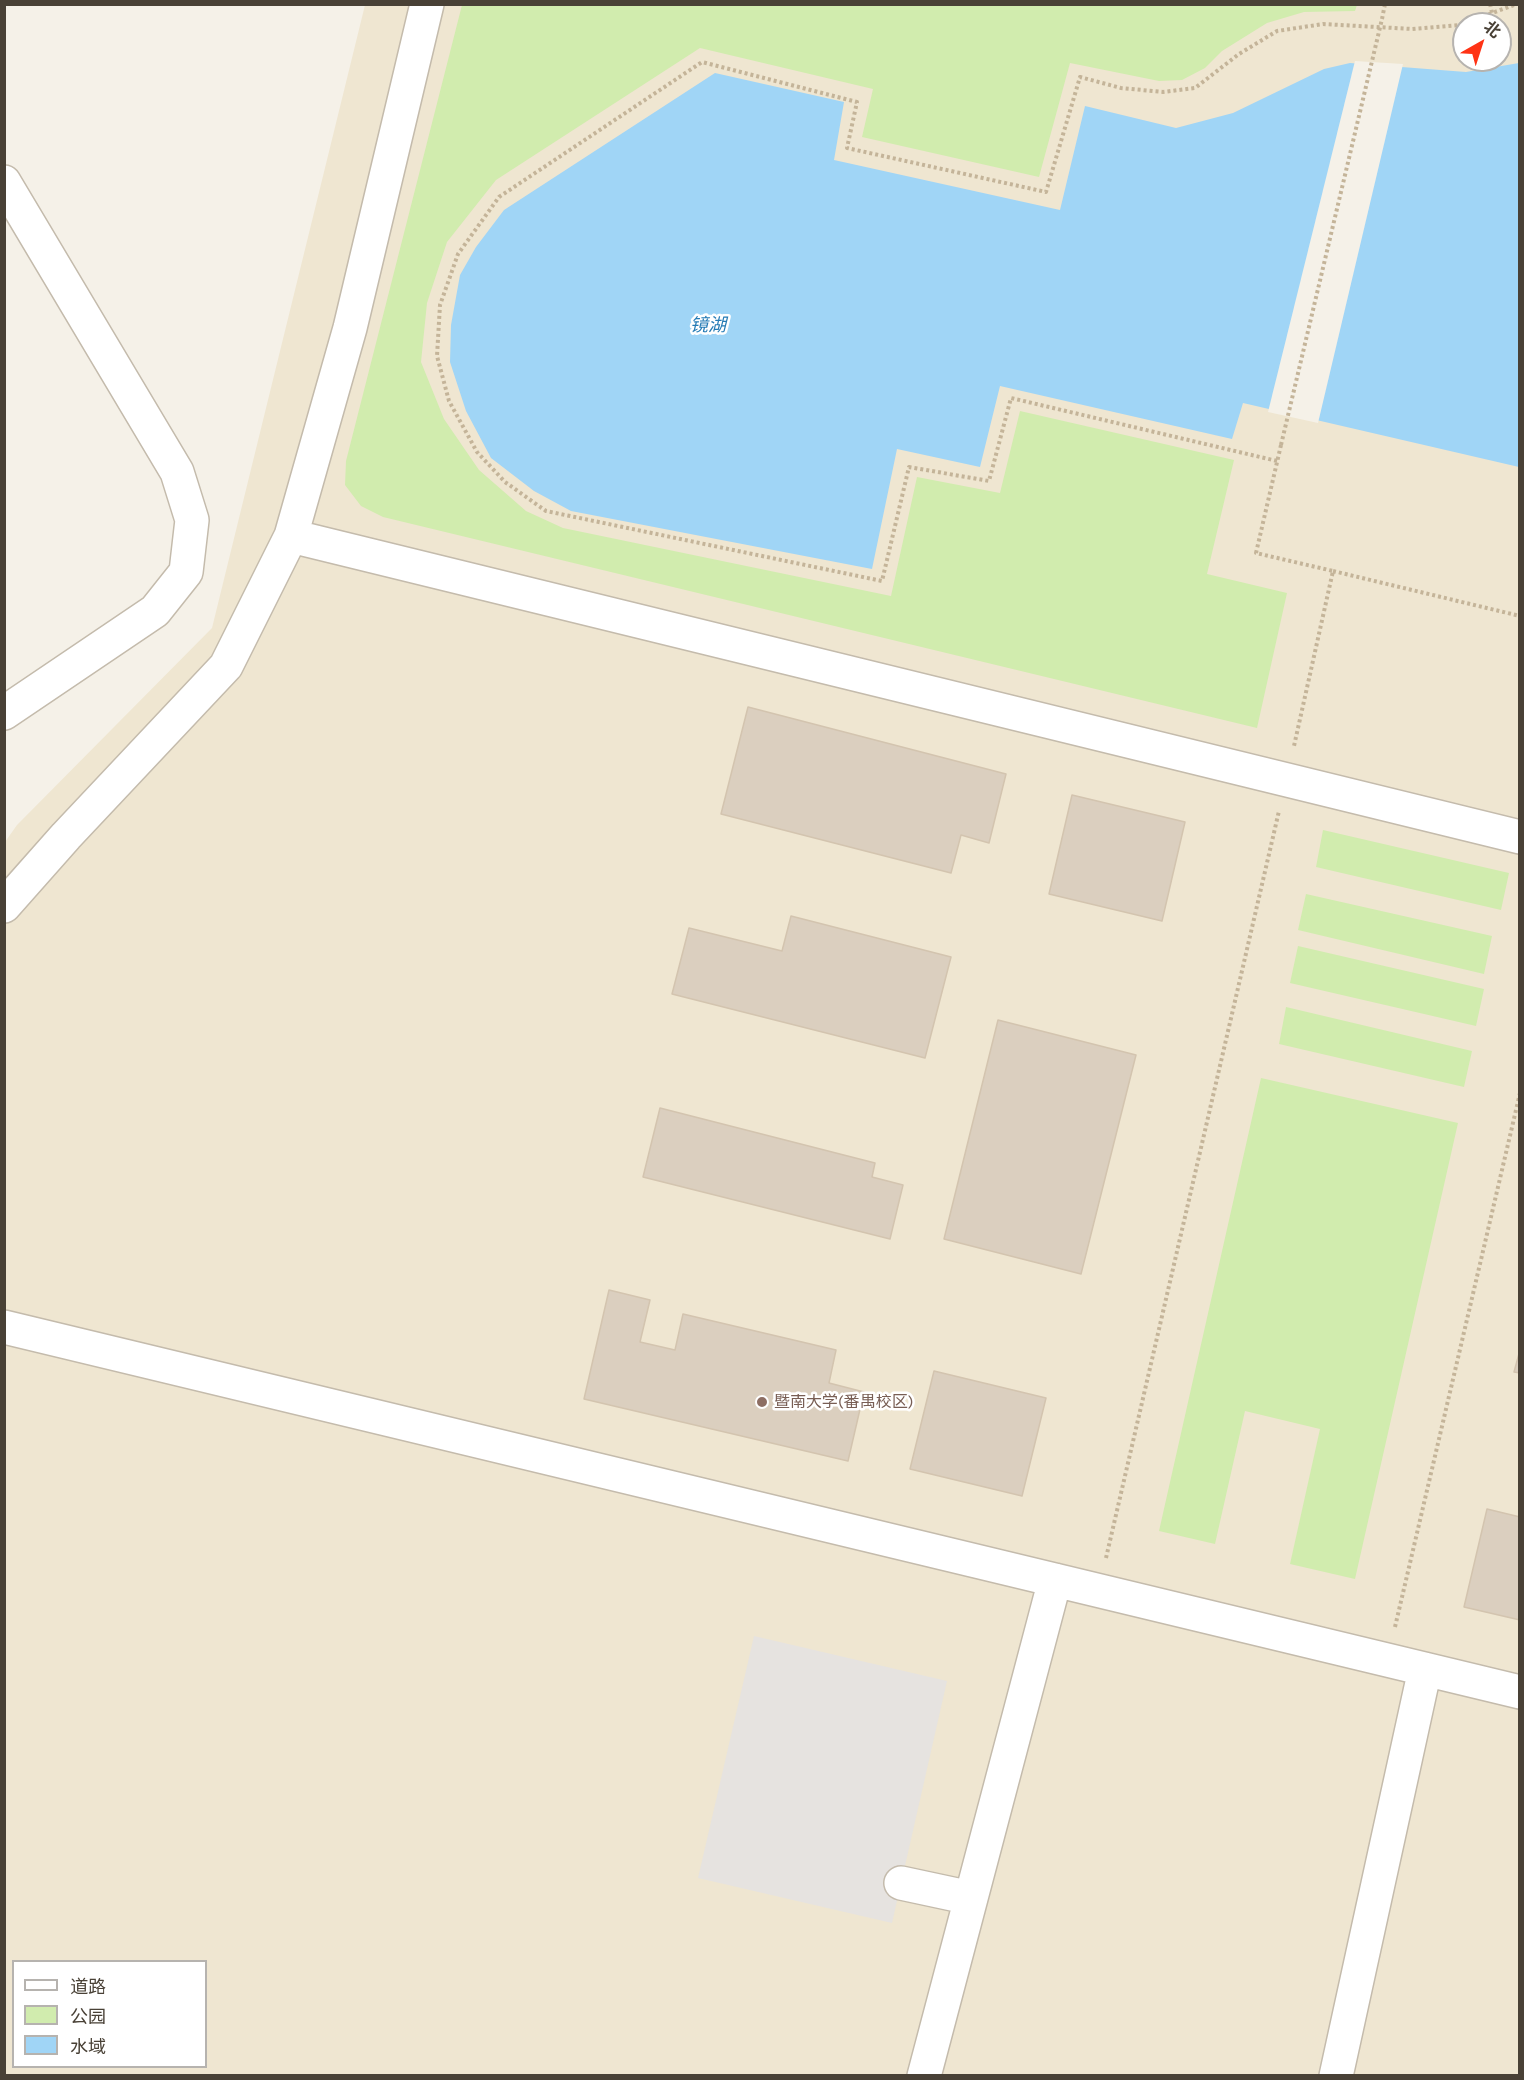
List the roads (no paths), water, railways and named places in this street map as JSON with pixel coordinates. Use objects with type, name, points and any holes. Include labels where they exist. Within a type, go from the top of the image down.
[{"type":"street","points":[[4,906],[66,836],[226,666],[291,536],[350,328],[427,4]]},
{"type":"street","points":[[4,182],[177,472],[192,520],[186,572],[155,611],[4,713]]},
{"type":"street","points":[[291,536],[1520,837]]},
{"type":"street","points":[[4,1327],[1520,1692]]},
{"type":"street","points":[[924,2076],[1055,1580]]},
{"type":"street","points":[[1336,2076],[1425,1669]]},
{"type":"street","points":[[901,1883],[971,1898]]},
{"type":"water","name":"镜湖","points":[[1350,63],[1452,72],[1512,72],[1512,64],[1519,63],[1519,467],[1243,403],[1232,439],[1000,386],[980,467],[897,449],[872,569],[571,511],[534,491],[491,458],[466,411],[450,362],[451,325],[460,275],[476,247],[504,210],[715,73],[844,102],[834,160],[1060,210],[1085,106],[1176,128],[1233,113],[1324,69]]},
{"type":"place","name":"暨南大学(番禺校区)","points":[[762,1402]]}]
